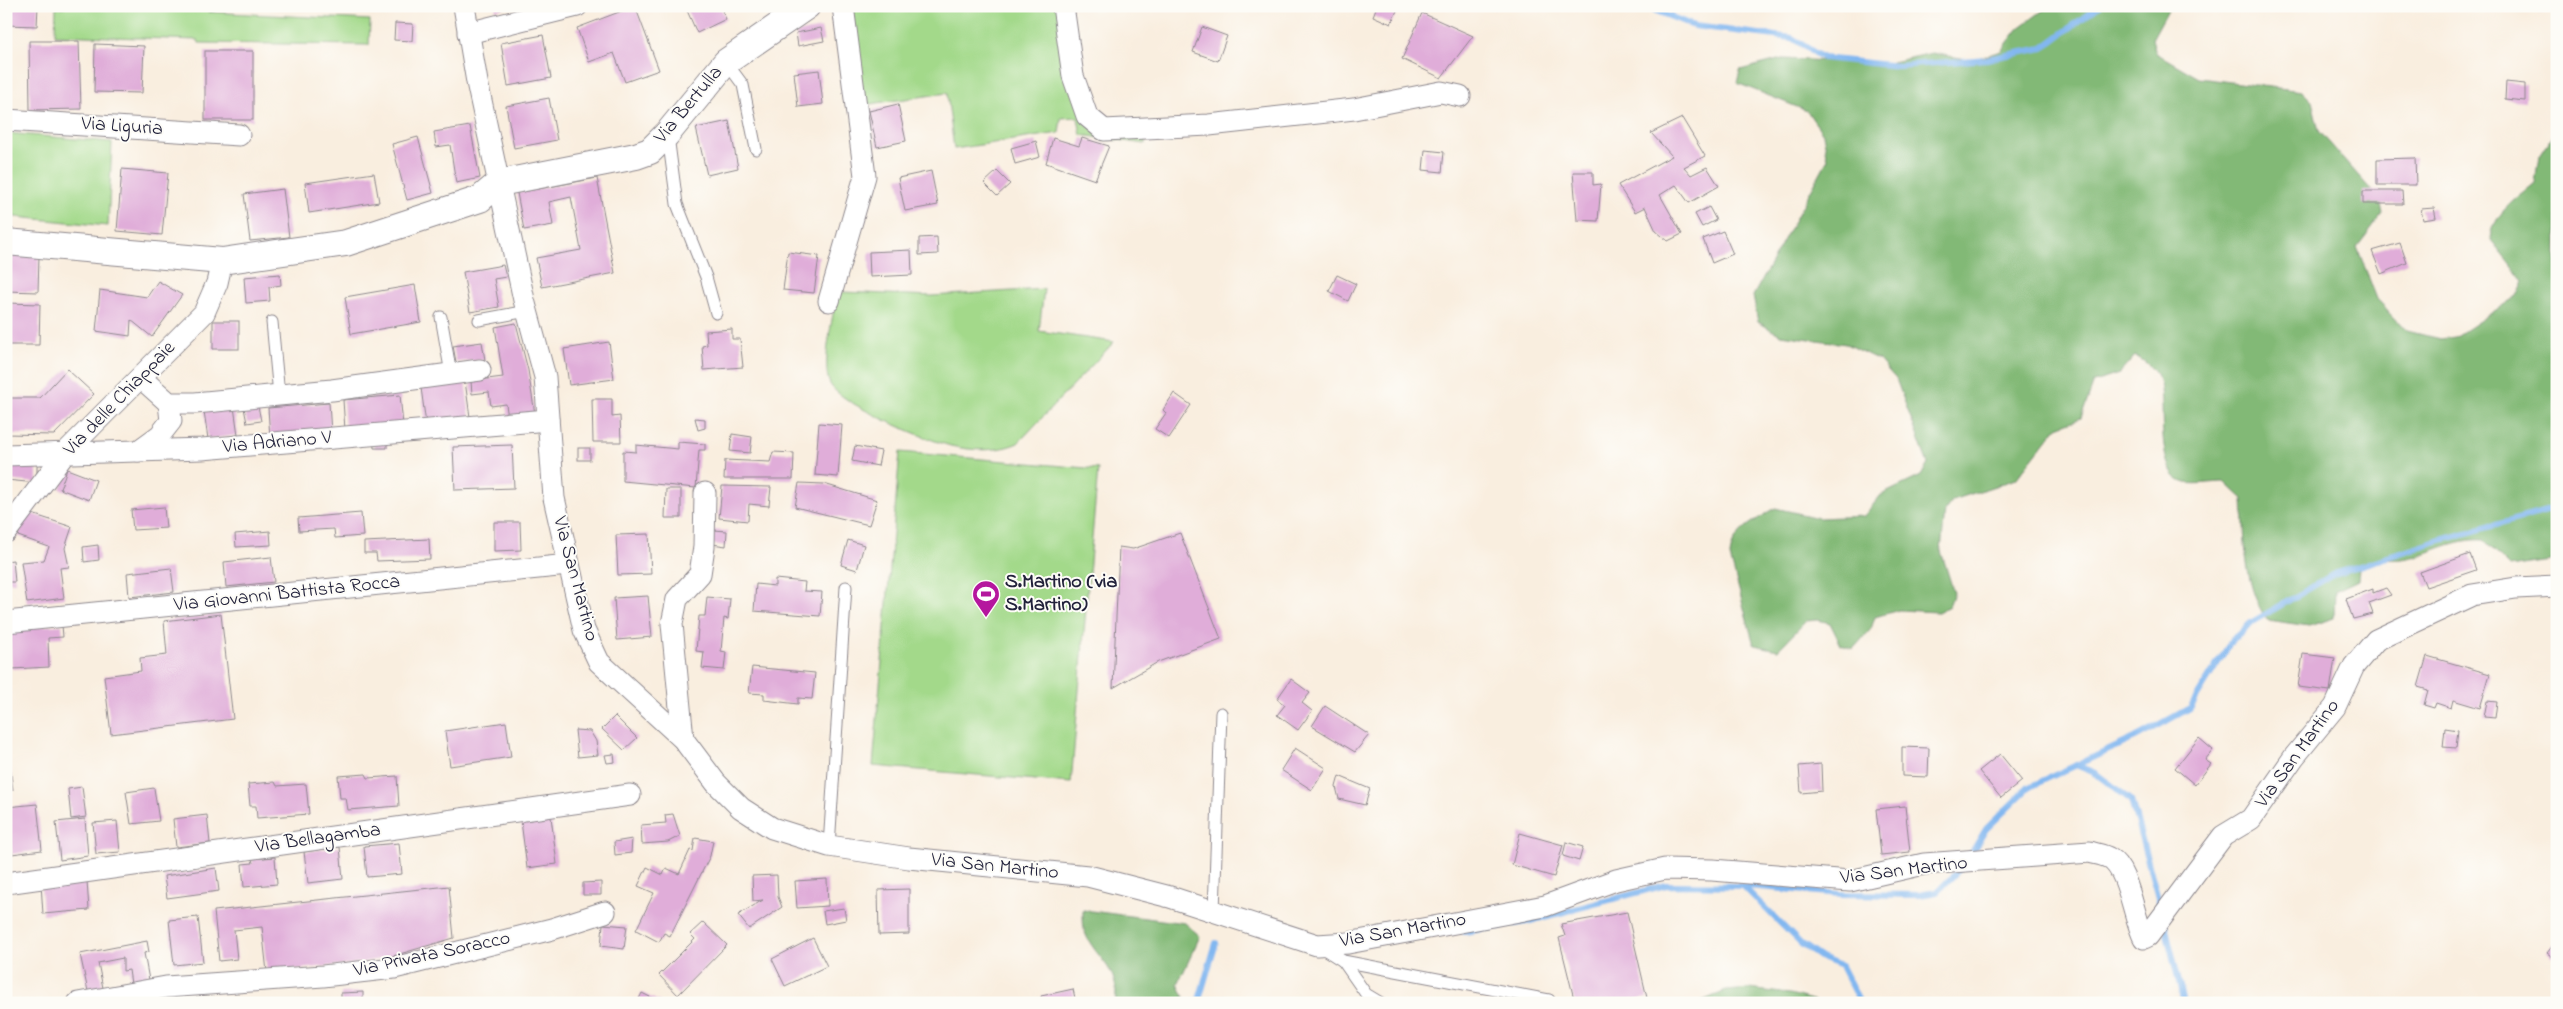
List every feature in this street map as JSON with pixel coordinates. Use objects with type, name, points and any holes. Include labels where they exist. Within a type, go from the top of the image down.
[{"type":"street","name":"Via San Martino","points":[[464,6],[468,33],[527,312],[545,378],[554,498],[584,630],[599,662],[684,739],[716,783],[741,808],[772,828],[829,846],[909,858],[1088,876],[1170,897],[1317,945],[1348,943],[1545,906],[1616,880],[1665,869],[1712,870],[1850,881],[1924,864],[2090,852],[2110,859],[2125,877],[2136,924],[2144,938],[2148,936],[2223,836],[2251,819],[2294,757],[2336,707],[2354,666],[2376,640],[2472,596],[2516,588],[2557,586]]},
{"type":"street","points":[[468,33],[577,6]]},
{"type":"street","name":"Via Bertulla","points":[[499,183],[636,156],[650,151],[667,134],[726,62],[807,6]]},
{"type":"street","points":[[828,301],[865,176],[843,6]]},
{"type":"street","points":[[1063,6],[1073,76],[1087,116],[1104,130],[1209,125],[1354,109],[1441,92],[1460,96]]},
{"type":"street","name":"Via Liguria","points":[[6,120],[239,135]]},
{"type":"street","points":[[6,242],[222,260],[346,243],[480,198],[499,183]]},
{"type":"street","name":"Via delle Chiappaie","points":[[6,532],[66,452],[142,378],[204,313],[217,283],[222,260]]},
{"type":"street","points":[[169,403],[195,403],[279,395],[480,370]]},
{"type":"street","points":[[138,450],[160,435],[171,421],[169,403],[142,378]]},
{"type":"street","name":"Via Adriano V","points":[[6,455],[202,449],[548,420]]},
{"type":"street","points":[[684,739],[672,624],[677,599],[700,574],[704,546],[705,493]]},
{"type":"street","name":"Via Giovanni Battista Rocca","points":[[6,622],[568,565]]},
{"type":"street","name":"Via Bellagamba","points":[[6,883],[630,795]]},
{"type":"street","name":"Via Privata Soracco","points":[[78,1003],[166,987],[323,976],[394,968],[552,929],[605,912]]},
{"type":"lane","points":[[726,62],[743,85],[756,149]]},
{"type":"lane","points":[[667,134],[677,204],[706,277],[716,313]]},
{"type":"lane","points":[[479,320],[527,312]]},
{"type":"lane","points":[[441,317],[451,374]]},
{"type":"lane","points":[[272,322],[279,395]]},
{"type":"lane","points":[[829,846],[846,587]]},
{"type":"lane","points":[[1214,911],[1221,713]]},
{"type":"lane","points":[[1317,945],[1343,961],[1549,1000]]},
{"type":"lane","points":[[1343,961],[1366,994],[1381,1003]]},
{"type":"green space","points":[[69,6],[232,6],[208,12],[370,20],[369,45],[199,43],[198,40],[55,35],[56,8]]},
{"type":"green space","points":[[852,6],[1060,6],[1087,121],[1147,135],[1145,144],[1081,135],[1078,117],[1061,118],[1059,133],[954,149],[947,93],[863,105]]},
{"type":"green space","points":[[2049,6],[2170,6],[2152,39],[2156,53],[2199,78],[2302,91],[2312,101],[2319,131],[2380,200],[2383,213],[2357,247],[2377,299],[2407,331],[2440,339],[2455,337],[2517,296],[2524,281],[2491,240],[2492,231],[2506,208],[2535,183],[2539,156],[2555,132],[2552,93],[2557,87],[2557,560],[2510,567],[2483,540],[2463,541],[2417,556],[2365,563],[2359,567],[2358,580],[2335,591],[2334,618],[2309,626],[2267,620],[2253,592],[2249,577],[2245,546],[2243,499],[2225,482],[2190,484],[2176,478],[2169,468],[2165,454],[2162,394],[2159,379],[2150,367],[2135,356],[2119,374],[2094,382],[2081,418],[2057,427],[2016,479],[1953,500],[1945,510],[1941,551],[1954,593],[1949,606],[1938,612],[1899,610],[1875,617],[1871,629],[1853,649],[1841,645],[1830,623],[1818,620],[1806,621],[1778,650],[1754,645],[1730,557],[1732,547],[1740,533],[1752,522],[1775,508],[1819,518],[1864,516],[1881,495],[1921,476],[1928,464],[1896,379],[1879,360],[1846,344],[1781,335],[1758,322],[1753,296],[1828,159],[1823,134],[1807,111],[1737,83],[1740,70],[1782,59],[1888,63],[1932,53],[1972,60],[2001,51],[2019,28]]},
{"type":"green space","points":[[6,133],[112,142],[108,226],[6,216]]},
{"type":"green space","points":[[1044,289],[1039,331],[1114,342],[1018,443],[1002,448],[985,450],[951,446],[905,429],[866,411],[837,392],[830,384],[827,365],[828,341],[836,297],[842,292],[931,296]]},
{"type":"green space","name":"S.Martino (via S.Martino)","points":[[900,452],[1098,469],[1071,783],[873,766]]},
{"type":"green space","points":[[1083,910],[1185,923],[1200,936],[1178,984],[1186,1001],[1226,996],[1232,1003],[1115,1003],[1116,991],[1114,980],[1084,929]]},
{"type":"green space","points":[[1749,989],[1790,994],[1823,1003],[1697,1003],[1726,991]]},
{"type":"building","points":[[6,6],[38,6],[37,26],[6,25]]},
{"type":"building","points":[[495,6],[508,6],[508,7],[496,10]]},
{"type":"building","points":[[635,6],[659,70],[625,82],[614,53],[589,62],[577,28]]},
{"type":"building","points":[[685,6],[720,6],[726,19],[697,33]]},
{"type":"building","points":[[1377,6],[1399,6],[1391,24],[1373,16]]},
{"type":"building","points":[[1422,13],[1473,36],[1441,78],[1402,59]]},
{"type":"building","points":[[395,23],[413,24],[412,41],[394,40]]},
{"type":"building","points":[[1202,27],[1227,36],[1218,61],[1193,52]]},
{"type":"building","points":[[821,28],[824,41],[798,46],[796,33]]},
{"type":"building","points":[[543,35],[551,78],[508,86],[501,43]]},
{"type":"building","points":[[29,41],[79,41],[81,109],[30,110]]},
{"type":"building","points":[[95,44],[144,46],[142,93],[94,92]]},
{"type":"building","points":[[205,51],[253,51],[253,120],[205,120]]},
{"type":"building","points":[[819,70],[823,104],[798,107],[794,73]]},
{"type":"building","points":[[2506,82],[2525,84],[2525,101],[2505,99]]},
{"type":"building","points":[[549,98],[557,140],[514,148],[506,106]]},
{"type":"building","points":[[898,104],[906,141],[877,147],[869,111]]},
{"type":"building","points":[[1682,118],[1705,156],[1684,167],[1691,175],[1707,167],[1719,186],[1689,203],[1676,185],[1660,195],[1682,234],[1668,241],[1656,231],[1645,207],[1635,212],[1618,185],[1672,156],[1651,133]]},
{"type":"building","points":[[729,121],[738,168],[707,175],[696,128]]},
{"type":"building","points":[[470,126],[480,178],[456,183],[450,145],[436,147],[434,132]]},
{"type":"building","points":[[418,137],[433,193],[407,200],[392,144]]},
{"type":"building","points":[[1053,138],[1079,146],[1082,138],[1109,146],[1095,180],[1046,163]]},
{"type":"building","points":[[1036,141],[1040,157],[1015,164],[1011,148]]},
{"type":"building","points":[[1425,150],[1444,152],[1442,172],[1423,170]]},
{"type":"building","points":[[2415,158],[2416,185],[2377,185],[2377,159]]},
{"type":"building","points":[[122,169],[168,173],[162,235],[117,231]]},
{"type":"building","points":[[931,171],[938,205],[905,211],[898,178]]},
{"type":"building","points":[[997,171],[1010,184],[997,196],[984,183]]},
{"type":"building","points":[[1573,172],[1593,172],[1593,185],[1601,184],[1598,221],[1577,220]]},
{"type":"building","points":[[374,173],[379,202],[309,213],[305,183]]},
{"type":"building","points":[[597,178],[615,273],[542,287],[536,258],[581,250],[571,197],[549,202],[553,225],[524,230],[517,193]]},
{"type":"building","points":[[283,189],[289,237],[250,241],[244,194]]},
{"type":"building","points":[[2363,191],[2402,191],[2403,204],[2363,204]]},
{"type":"building","points":[[1709,207],[1716,220],[1702,227],[1695,214]]},
{"type":"building","points":[[2434,208],[2436,218],[2423,220],[2421,209]]},
{"type":"building","points":[[1723,231],[1733,254],[1712,263],[1703,239]]},
{"type":"building","points":[[937,237],[938,254],[919,255],[919,238]]},
{"type":"building","points":[[2400,243],[2407,263],[2381,274],[2372,251]]},
{"type":"building","points":[[911,250],[912,275],[870,277],[869,252]]},
{"type":"building","points":[[788,252],[819,256],[814,293],[783,290]]},
{"type":"building","points":[[6,255],[39,256],[38,292],[6,291]]},
{"type":"building","points":[[503,265],[506,277],[494,279],[499,307],[470,312],[463,272]]},
{"type":"building","points":[[280,274],[281,285],[269,287],[270,301],[246,303],[244,277]]},
{"type":"building","points":[[1337,275],[1356,284],[1348,301],[1329,291]]},
{"type":"building","points":[[158,281],[182,295],[152,337],[131,320],[130,336],[96,331],[100,290],[147,297]]},
{"type":"building","points":[[415,285],[421,322],[351,334],[345,297]]},
{"type":"building","points":[[6,303],[40,304],[39,345],[6,345]]},
{"type":"building","points":[[213,321],[239,321],[239,349],[213,349]]},
{"type":"building","points":[[516,323],[528,370],[535,414],[508,419],[506,404],[491,406],[489,392],[472,394],[471,381],[503,377],[495,327]]},
{"type":"building","points":[[732,329],[732,339],[740,339],[743,367],[704,370],[702,346],[707,345],[706,331]]},
{"type":"building","points":[[482,342],[485,360],[456,362],[453,346]]},
{"type":"building","points":[[609,342],[614,379],[569,385],[564,349]]},
{"type":"building","points":[[67,369],[94,394],[54,435],[6,434],[6,398],[40,398]]},
{"type":"building","points":[[465,381],[470,417],[426,424],[421,388]]},
{"type":"building","points":[[1174,393],[1191,405],[1169,438],[1155,429],[1166,413],[1163,410]]},
{"type":"building","points":[[400,395],[403,425],[345,430],[343,400]]},
{"type":"building","points":[[592,399],[612,399],[612,417],[620,416],[621,442],[593,442]]},
{"type":"building","points":[[329,403],[331,433],[270,438],[268,408]]},
{"type":"building","points":[[258,406],[261,421],[247,423],[244,408]]},
{"type":"building","points":[[234,407],[238,435],[208,439],[204,411]]},
{"type":"building","points":[[695,418],[705,419],[705,428],[698,430]]},
{"type":"building","points":[[819,423],[842,425],[838,477],[815,475]]},
{"type":"building","points":[[732,434],[752,437],[750,453],[730,451]]},
{"type":"building","points":[[373,436],[387,436],[387,448],[374,448]]},
{"type":"building","points":[[678,442],[705,444],[705,450],[699,450],[696,488],[623,481],[623,451],[636,452],[636,445],[678,449]]},
{"type":"building","points":[[512,445],[514,488],[455,490],[453,447]]},
{"type":"building","points":[[855,446],[881,451],[878,466],[852,461]]},
{"type":"building","points":[[578,448],[590,448],[590,460],[578,460]]},
{"type":"building","points":[[773,452],[794,453],[793,479],[724,479],[725,460],[770,462]]},
{"type":"building","points":[[37,458],[37,483],[6,480],[6,461]]},
{"type":"building","points":[[67,469],[96,480],[89,500],[60,489]]},
{"type":"building","points":[[799,483],[824,484],[877,500],[869,525],[795,507]]},
{"type":"building","points":[[722,486],[771,487],[769,506],[749,504],[748,521],[719,518]]},
{"type":"building","points":[[666,489],[681,489],[681,518],[665,518]]},
{"type":"building","points":[[164,507],[166,528],[133,530],[131,510]]},
{"type":"building","points":[[26,512],[72,527],[65,548],[69,567],[60,568],[64,598],[27,603],[21,562],[44,560],[49,547],[18,536]]},
{"type":"building","points":[[361,513],[363,536],[335,538],[334,529],[299,531],[298,518]]},
{"type":"building","points":[[494,522],[520,522],[521,550],[494,551]]},
{"type":"building","points":[[714,530],[727,531],[726,546],[712,544]]},
{"type":"building","points":[[270,531],[271,545],[236,547],[235,534]]},
{"type":"building","points":[[1180,533],[1221,639],[1158,662],[1113,688],[1119,547],[1133,549]]},
{"type":"building","points":[[649,534],[651,574],[618,575],[616,535]]},
{"type":"building","points":[[429,539],[430,559],[377,561],[376,553],[364,553],[364,542]]},
{"type":"building","points":[[848,540],[864,545],[857,570],[841,565]]},
{"type":"building","points":[[98,545],[99,560],[84,562],[83,547]]},
{"type":"building","points":[[2470,554],[2476,570],[2426,587],[2420,572]]},
{"type":"building","points":[[271,557],[274,582],[226,587],[224,562]]},
{"type":"building","points":[[13,560],[15,582],[6,582],[6,561]]},
{"type":"building","points":[[171,568],[174,592],[129,597],[127,573]]},
{"type":"building","points":[[775,579],[805,582],[804,591],[822,592],[820,616],[754,611],[756,584],[775,586]]},
{"type":"building","points":[[2386,588],[2391,595],[2369,603],[2373,614],[2353,619],[2346,599],[2373,589],[2373,593]]},
{"type":"building","points":[[648,596],[652,637],[617,640],[614,598]]},
{"type":"building","points":[[707,597],[730,599],[728,619],[724,618],[721,651],[726,652],[724,670],[702,668],[704,652],[696,651],[699,616],[705,616]]},
{"type":"building","points":[[221,614],[233,719],[111,734],[104,676],[141,671],[140,658],[167,655],[164,621]]},
{"type":"building","points":[[62,625],[63,637],[48,638],[49,667],[12,669],[9,628]]},
{"type":"building","points":[[2303,654],[2335,658],[2330,691],[2298,687]]},
{"type":"building","points":[[2427,656],[2490,674],[2480,708],[2453,700],[2451,708],[2436,703],[2434,708],[2424,705],[2428,690],[2418,687]]},
{"type":"building","points":[[752,667],[815,673],[812,699],[798,698],[798,704],[764,700],[764,694],[749,693]]},
{"type":"building","points":[[1291,679],[1310,693],[1302,703],[1312,711],[1298,730],[1277,715],[1285,705],[1277,699]]},
{"type":"building","points":[[2487,701],[2497,702],[2495,718],[2484,717]]},
{"type":"building","points":[[1325,706],[1369,735],[1355,752],[1312,726]]},
{"type":"building","points":[[615,716],[637,738],[624,750],[602,729]]},
{"type":"building","points":[[506,722],[511,757],[450,766],[445,731]]},
{"type":"building","points":[[2445,728],[2458,730],[2456,748],[2443,747]]},
{"type":"building","points":[[575,730],[590,731],[596,741],[598,755],[578,757]]},
{"type":"building","points":[[2199,738],[2213,750],[2205,760],[2211,764],[2195,785],[2175,768]]},
{"type":"building","points":[[1902,747],[1929,748],[1928,777],[1902,776]]},
{"type":"building","points":[[1295,748],[1326,768],[1312,790],[1281,770]]},
{"type":"building","points":[[614,754],[615,762],[607,763],[605,755]]},
{"type":"building","points":[[2000,754],[2022,781],[2001,798],[1979,771]]},
{"type":"building","points":[[1821,764],[1822,791],[1801,793],[1799,766]]},
{"type":"building","points":[[10,766],[13,790],[6,791],[6,767]]},
{"type":"building","points":[[366,774],[368,778],[397,776],[399,806],[348,810],[346,798],[340,798],[338,776]]},
{"type":"building","points":[[1339,776],[1370,789],[1365,805],[1339,799],[1336,787]]},
{"type":"building","points":[[275,782],[277,786],[306,784],[309,814],[257,818],[256,806],[250,806],[248,784]]},
{"type":"building","points":[[82,787],[86,817],[71,819],[68,789]]},
{"type":"building","points":[[154,788],[159,821],[131,824],[126,792]]},
{"type":"building","points":[[37,804],[42,850],[12,854],[7,807]]},
{"type":"building","points":[[1905,806],[1910,852],[1881,855],[1876,809]]},
{"type":"building","points":[[673,814],[680,836],[668,842],[642,844],[641,825],[666,823],[665,815]]},
{"type":"building","points":[[207,815],[210,843],[176,847],[173,819]]},
{"type":"building","points":[[551,817],[557,864],[527,868],[521,821]]},
{"type":"building","points":[[85,819],[88,856],[60,860],[56,822]]},
{"type":"building","points":[[117,821],[120,852],[96,854],[93,823]]},
{"type":"building","points":[[1520,833],[1563,845],[1554,877],[1512,865]]},
{"type":"building","points":[[695,838],[713,841],[710,856],[670,936],[664,933],[659,942],[636,930],[654,893],[638,886],[647,867],[663,875],[666,868],[679,874],[690,850],[693,851]]},
{"type":"building","points":[[632,839],[631,853],[615,855],[614,842]]},
{"type":"building","points":[[1566,842],[1583,847],[1579,861],[1563,856]]},
{"type":"building","points":[[399,843],[402,874],[367,877],[364,846]]},
{"type":"building","points":[[340,847],[343,879],[308,883],[304,852]]},
{"type":"building","points":[[275,857],[277,884],[244,887],[242,864],[253,863],[252,859]]},
{"type":"building","points":[[216,868],[219,891],[167,898],[164,876]]},
{"type":"building","points":[[777,875],[778,897],[782,907],[749,929],[738,915],[763,900],[753,901],[752,876]]},
{"type":"building","points":[[827,879],[828,906],[797,908],[795,881]]},
{"type":"building","points":[[87,881],[89,910],[43,914],[41,884]]},
{"type":"building","points":[[601,882],[601,895],[583,895],[583,883]]},
{"type":"building","points":[[449,886],[454,938],[386,958],[351,964],[267,972],[262,927],[234,930],[237,959],[219,961],[214,911]]},
{"type":"building","points":[[909,889],[909,934],[879,935],[878,890]]},
{"type":"building","points":[[844,908],[846,920],[825,924],[823,911]]},
{"type":"building","points":[[1627,912],[1647,998],[1621,1003],[1575,1003],[1559,938],[1565,936],[1561,924]]},
{"type":"building","points":[[198,917],[203,962],[174,965],[169,920]]},
{"type":"building","points":[[703,922],[727,945],[678,995],[659,975],[695,939],[690,934]]},
{"type":"building","points":[[603,924],[627,926],[624,949],[601,946]]},
{"type":"building","points":[[813,938],[827,966],[785,986],[772,959]]},
{"type":"building","points":[[2557,940],[2557,960],[2547,953]]},
{"type":"building","points":[[147,941],[149,952],[144,953],[149,980],[131,984],[129,970],[123,971],[123,958],[98,963],[104,993],[89,996],[80,954]]},
{"type":"building","points":[[1073,989],[1076,1003],[1043,1003],[1041,996]]},
{"type":"building","points":[[174,992],[176,1003],[164,1003],[162,994]]},
{"type":"building","points":[[363,992],[363,1003],[341,1003],[341,993]]},
{"type":"building","points":[[642,993],[662,1003],[637,1003]]},
{"type":"waterway","points":[[1644,6],[1694,26],[1792,38],[1823,58],[1898,66],[1987,59],[2043,48],[2099,6]]},
{"type":"waterway","points":[[1969,857],[1986,829],[2029,787],[2135,738],[2190,708],[2232,640],[2252,622],[2334,574],[2441,540],[2557,508]]},
{"type":"waterway","points":[[2076,765],[2095,773],[2131,800],[2161,909]]},
{"type":"waterway","points":[[1464,932],[1526,922],[1666,885],[1747,886],[1841,894],[1919,895],[1937,892],[1964,865]]},
{"type":"waterway","points":[[1743,886],[1801,944],[1821,958],[1841,966],[1860,1003]]},
{"type":"waterway","points":[[2164,921],[2184,1003]]},
{"type":"waterway","points":[[1198,1003],[1216,943]]},
{"type":"place","name":"S.Martino (via S.Martino)","points":[[986,618]]}]
